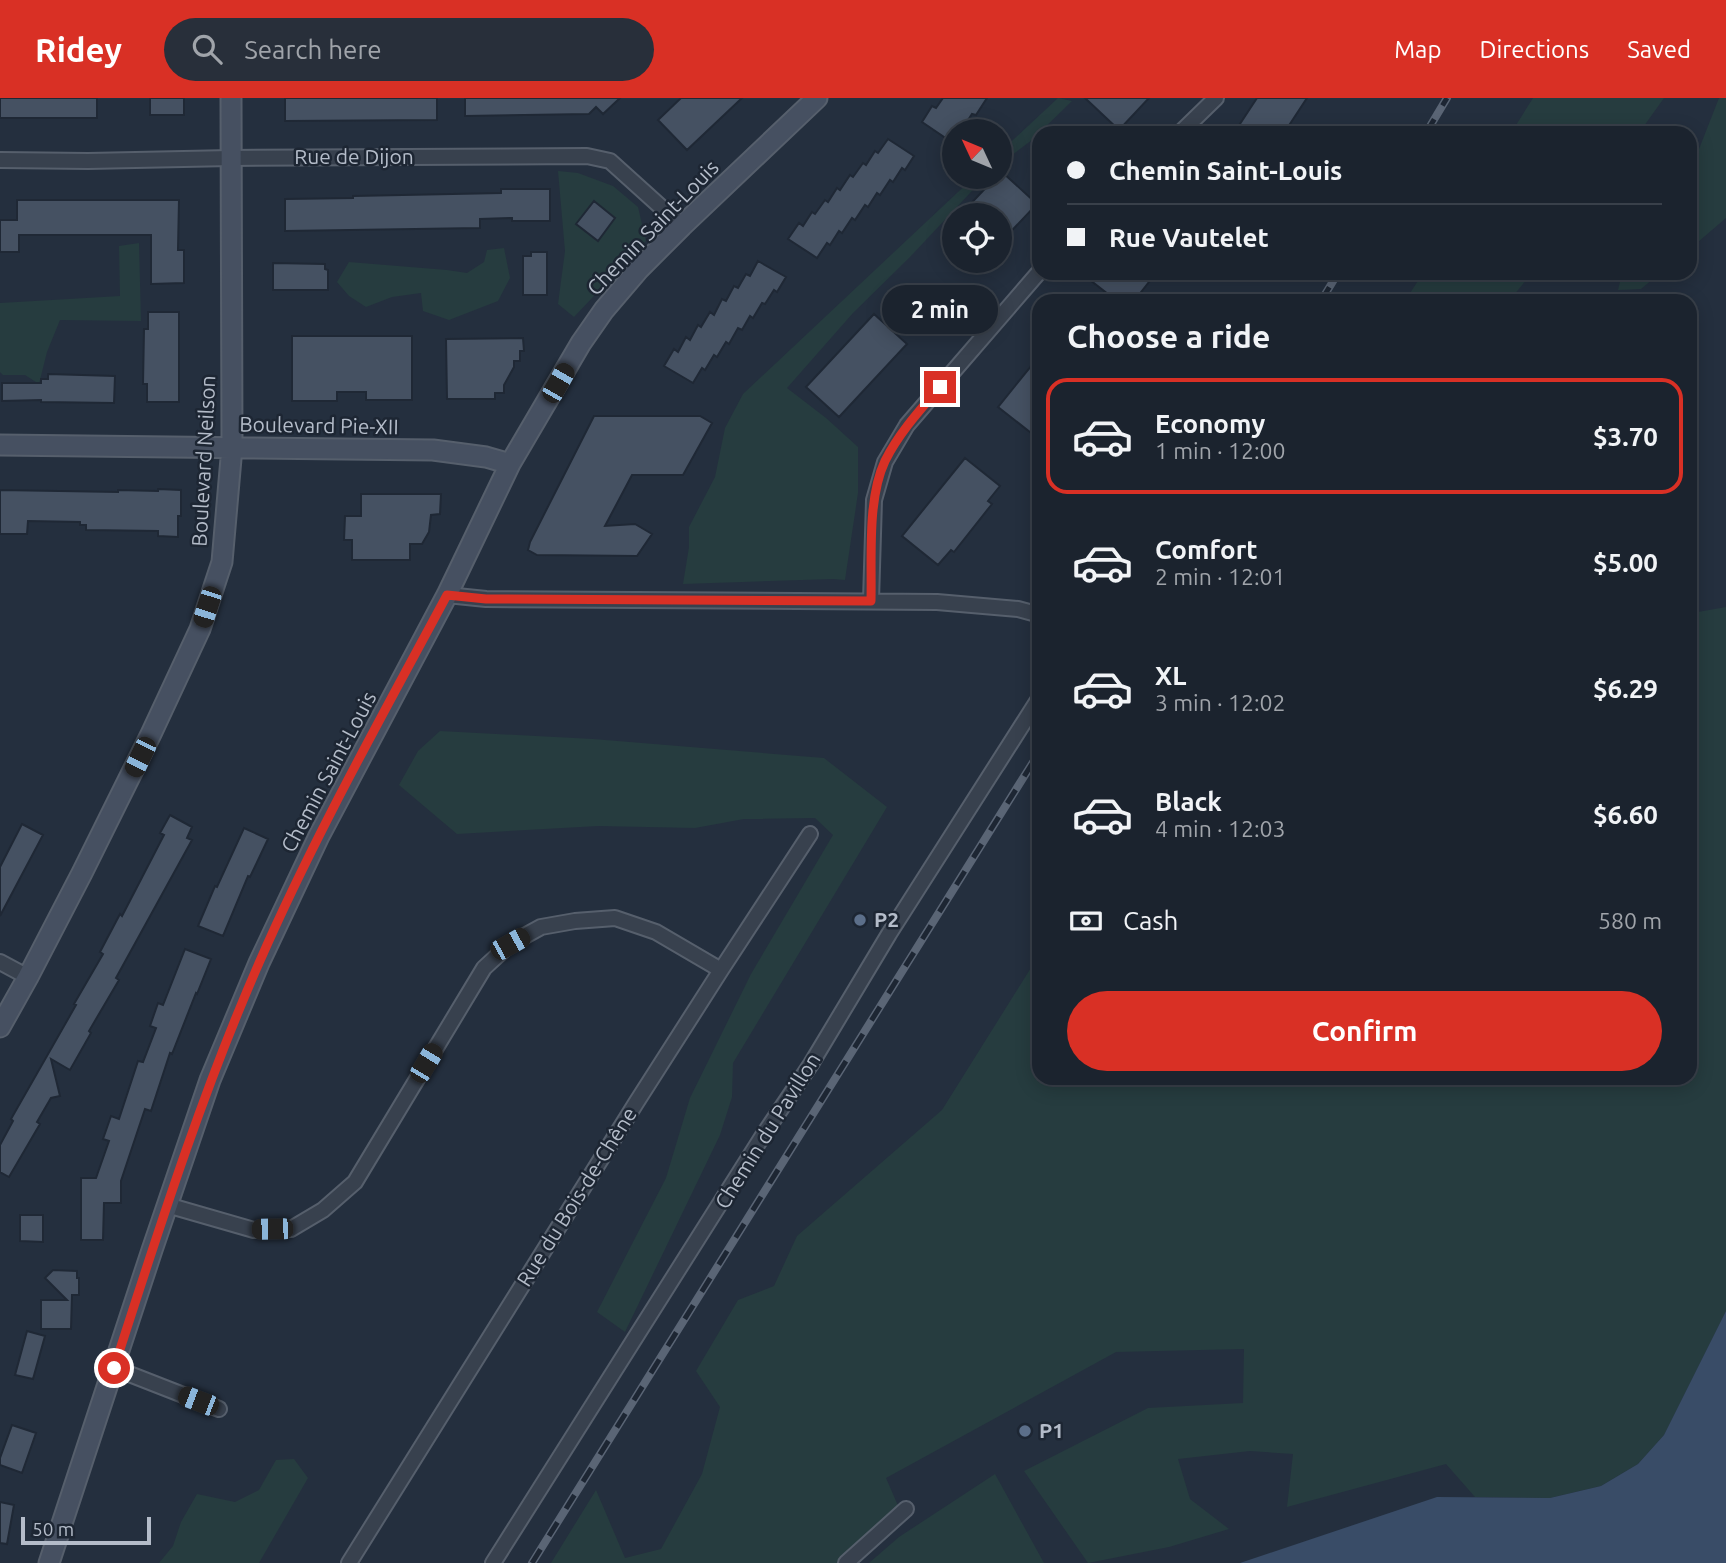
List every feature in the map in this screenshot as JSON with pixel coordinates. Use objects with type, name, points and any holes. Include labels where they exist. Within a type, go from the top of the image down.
[{"type":"street","name":"Boulevard Neilson","points":[[0,1027],[82,873],[151,734],[200,629],[222,562],[232,447],[231,98]]},
{"type":"street","name":"Chemin Saint-Louis","points":[[49,1563],[210,1080],[259,963],[319,836],[447,595],[510,464],[581,343],[604,310],[639,269],[682,226],[817,98]]},
{"type":"street","points":[[1187,126],[1216,98]]},
{"type":"street","name":"Rue de Dijon","points":[[0,160],[587,156],[610,161],[682,226]]},
{"type":"street","points":[[871,601],[874,500],[885,462],[907,425],[1032,280]]},
{"type":"street","name":"Boulevard Pie-XII","points":[[0,446],[433,450],[485,457],[510,464]]},
{"type":"street","points":[[447,595],[486,599],[937,602],[996,606],[1032,613]]},
{"type":"street","name":"Chemin du Pavillon","points":[[494,1563],[762,1137],[811,1064],[888,933],[1032,709]]},
{"type":"street","name":"Rue du Bois-de-Chêne","points":[[349,1563],[720,970],[810,834]]},
{"type":"street","points":[[167,1205],[254,1230],[290,1229],[323,1210],[355,1182],[484,968],[510,944],[541,927],[615,918],[656,932],[720,970]]},
{"type":"street","points":[[0,962],[28,976]]},
{"type":"street","points":[[114,1368],[219,1409]]},
{"type":"street","points":[[846,1563],[906,1509]]},
{"type":"green space","points":[[1058,98],[1072,101],[1046,126],[1032,126],[1032,140],[1012,155],[1012,141]]},
{"type":"green space","points":[[1533,98],[1664,98],[1644,126],[1515,126]]},
{"type":"green space","points":[[1719,98],[1726,98],[1726,218],[1697,243],[1697,151]]},
{"type":"green space","points":[[558,171],[578,173],[613,186],[638,207],[646,241],[574,317],[558,304],[565,251]]},
{"type":"green space","points":[[961,189],[974,189],[961,203],[946,203]]},
{"type":"green space","points":[[942,207],[942,223],[853,313],[787,388],[858,447],[858,493],[845,580],[683,584],[689,527],[715,477],[725,428],[743,394]]},
{"type":"green space","points":[[139,243],[141,321],[60,320],[47,352],[39,384],[25,375],[3,375],[0,372],[0,303],[120,296],[119,246]]},
{"type":"green space","points":[[504,248],[510,278],[498,301],[449,320],[423,311],[421,293],[392,297],[366,307],[349,296],[337,282],[349,262],[467,273],[484,262],[487,250]]},
{"type":"green space","points":[[1418,280],[1526,280],[1515,294],[1410,294]]},
{"type":"green space","points":[[1620,280],[1652,280],[1641,289],[1618,290]]},
{"type":"green space","points":[[1726,607],[1726,1311],[1664,1435],[1638,1464],[1601,1486],[1550,1498],[1475,1497],[1446,1464],[1287,1507],[1293,1454],[1250,1451],[1178,1459],[1190,1499],[1229,1529],[1169,1547],[1088,1563],[1024,1471],[1148,1408],[1243,1403],[1244,1349],[1116,1352],[886,1478],[899,1508],[837,1563],[551,1563],[596,1490],[625,1558],[661,1549],[702,1474],[720,1407],[696,1371],[738,1300],[774,1286],[797,1236],[942,1110],[1032,966],[1032,1085],[1697,1085],[1698,612]]},
{"type":"green space","points":[[440,731],[593,739],[824,758],[887,807],[733,1063],[732,1097],[720,1135],[625,1332],[597,1312],[666,1178],[690,1098],[751,974],[833,835],[815,818],[744,819],[695,828],[598,826],[457,834],[399,785],[418,751]]},
{"type":"green space","points":[[294,1459],[308,1478],[259,1563],[159,1563],[173,1546],[181,1522],[197,1494],[235,1502],[259,1490],[276,1460]]},
{"type":"green space","points":[[995,1474],[1044,1563],[869,1563],[899,1537]]},
{"type":"water","points":[[1726,1311],[1726,1563],[1240,1563],[1437,1497],[1550,1498],[1601,1486],[1638,1464],[1664,1435]]},
{"type":"building","points":[[0,98],[97,98],[97,118],[0,118]]},
{"type":"building","points":[[150,98],[184,98],[184,115],[150,115]]},
{"type":"building","points":[[285,98],[437,98],[437,120],[285,121]]},
{"type":"building","points":[[465,98],[620,98],[603,114],[596,107],[589,114],[465,116]]},
{"type":"building","points":[[681,98],[742,98],[687,150],[658,120]]},
{"type":"building","points":[[943,98],[987,98],[976,115],[972,114],[969,119],[942,119],[942,136],[922,122],[932,106],[936,108]]},
{"type":"building","points":[[1085,98],[1149,98],[1123,126],[1115,126]]},
{"type":"building","points":[[1257,98],[1307,98],[1289,126],[1239,126]]},
{"type":"building","points":[[888,139],[914,156],[905,170],[902,168],[893,182],[890,180],[880,195],[877,193],[868,207],[865,205],[855,220],[852,218],[842,233],[839,231],[830,245],[827,243],[817,258],[788,239],[799,223],[803,226],[812,212],[815,214],[825,200],[828,202],[837,188],[840,190],[850,175],[853,177],[863,163],[866,165],[875,151],[878,153]]},
{"type":"building","points":[[1012,181],[1032,199],[1032,209],[1012,230],[1012,203],[971,203],[985,189],[1012,189]]},
{"type":"building","points":[[501,189],[550,189],[550,221],[480,219],[480,228],[285,231],[285,199],[501,193]]},
{"type":"building","points":[[17,200],[179,200],[178,250],[184,250],[184,283],[151,284],[151,235],[19,235],[19,252],[0,252],[0,220],[17,220]]},
{"type":"building","points":[[594,201],[615,218],[598,241],[576,224]]},
{"type":"building","points":[[531,252],[547,252],[547,295],[523,295],[523,256],[531,256]]},
{"type":"building","points":[[758,261],[786,277],[777,292],[774,290],[765,304],[762,303],[753,318],[750,316],[742,330],[738,328],[729,344],[726,342],[717,357],[714,355],[705,370],[702,368],[693,383],[664,366],[674,349],[678,352],[686,337],[690,340],[698,325],[701,327],[710,312],[714,315],[722,299],[726,301],[734,286],[738,288],[746,274],[750,276]]},
{"type":"building","points":[[273,263],[325,264],[325,269],[328,270],[328,290],[273,290]]},
{"type":"building","points":[[1090,280],[1150,280],[1140,294],[1108,294]]},
{"type":"building","points":[[148,312],[179,312],[179,402],[147,402],[147,384],[143,384],[144,329],[148,329]]},
{"type":"building","points":[[874,314],[907,344],[839,417],[806,387]]},
{"type":"building","points":[[292,336],[412,336],[412,400],[366,400],[366,392],[337,392],[337,401],[292,401]]},
{"type":"building","points":[[523,338],[524,351],[520,351],[520,361],[514,361],[514,367],[504,385],[504,393],[495,393],[495,399],[447,399],[446,339]]},
{"type":"building","points":[[1032,365],[1032,434],[998,407]]},
{"type":"building","points":[[48,374],[115,376],[114,403],[2,401],[2,383],[41,383],[41,379],[48,379]]},
{"type":"building","points":[[594,416],[700,416],[712,423],[683,475],[632,475],[605,526],[635,524],[652,534],[637,556],[537,555],[528,550],[530,542]]},
{"type":"building","points":[[965,458],[1000,486],[988,501],[992,504],[954,552],[951,550],[938,565],[902,536]]},
{"type":"building","points":[[0,490],[118,492],[181,490],[178,537],[158,536],[158,531],[86,530],[86,525],[80,525],[80,522],[28,521],[27,534],[0,534]]},
{"type":"building","points":[[361,494],[441,494],[440,514],[431,515],[429,532],[422,544],[410,544],[410,560],[352,560],[352,540],[344,540],[345,516],[361,516]]},
{"type":"building","points":[[170,815],[192,827],[187,838],[192,840],[116,978],[119,980],[70,1070],[51,1059],[60,1096],[51,1098],[37,1122],[40,1124],[9,1177],[0,1172],[0,1145],[13,1121],[11,1119],[103,954],[100,952],[164,835],[160,833]]},
{"type":"building","points":[[22,824],[43,835],[0,916],[0,867]]},
{"type":"building","points":[[244,828],[268,839],[250,877],[248,876],[223,936],[198,926]]},
{"type":"building","points":[[185,949],[211,959],[172,1054],[170,1053],[151,1111],[145,1109],[121,1181],[121,1203],[104,1203],[103,1240],[81,1240],[81,1178],[96,1178],[109,1141],[103,1139],[111,1116],[119,1119],[138,1061],[143,1062],[156,1028],[150,1026],[158,1003],[163,1005]]},
{"type":"building","points":[[20,1215],[43,1215],[43,1242],[20,1241]]},
{"type":"building","points":[[53,1270],[77,1271],[79,1295],[72,1295],[71,1329],[41,1329],[41,1300],[67,1300],[45,1278]]},
{"type":"building","points":[[27,1331],[45,1336],[33,1379],[15,1375]]},
{"type":"building","points":[[12,1425],[36,1433],[22,1473],[0,1465]]},
{"type":"building","points":[[0,1502],[14,1505],[7,1544],[0,1543]]},
{"type":"railway","points":[[1430,126],[1447,98]]},
{"type":"railway","points":[[1325,294],[1334,280]]},
{"type":"railway","points":[[532,1563],[1032,764]]},
{"type":"place","name":"P2","points":[[860,920]]},
{"type":"place","name":"P1","points":[[1025,1431]]},
{"type":"route","points":[[114,1368],[210,1080],[259,963],[319,836],[447,595],[486,599],[871,601],[874,500],[885,462],[907,425],[940,387]]}]
